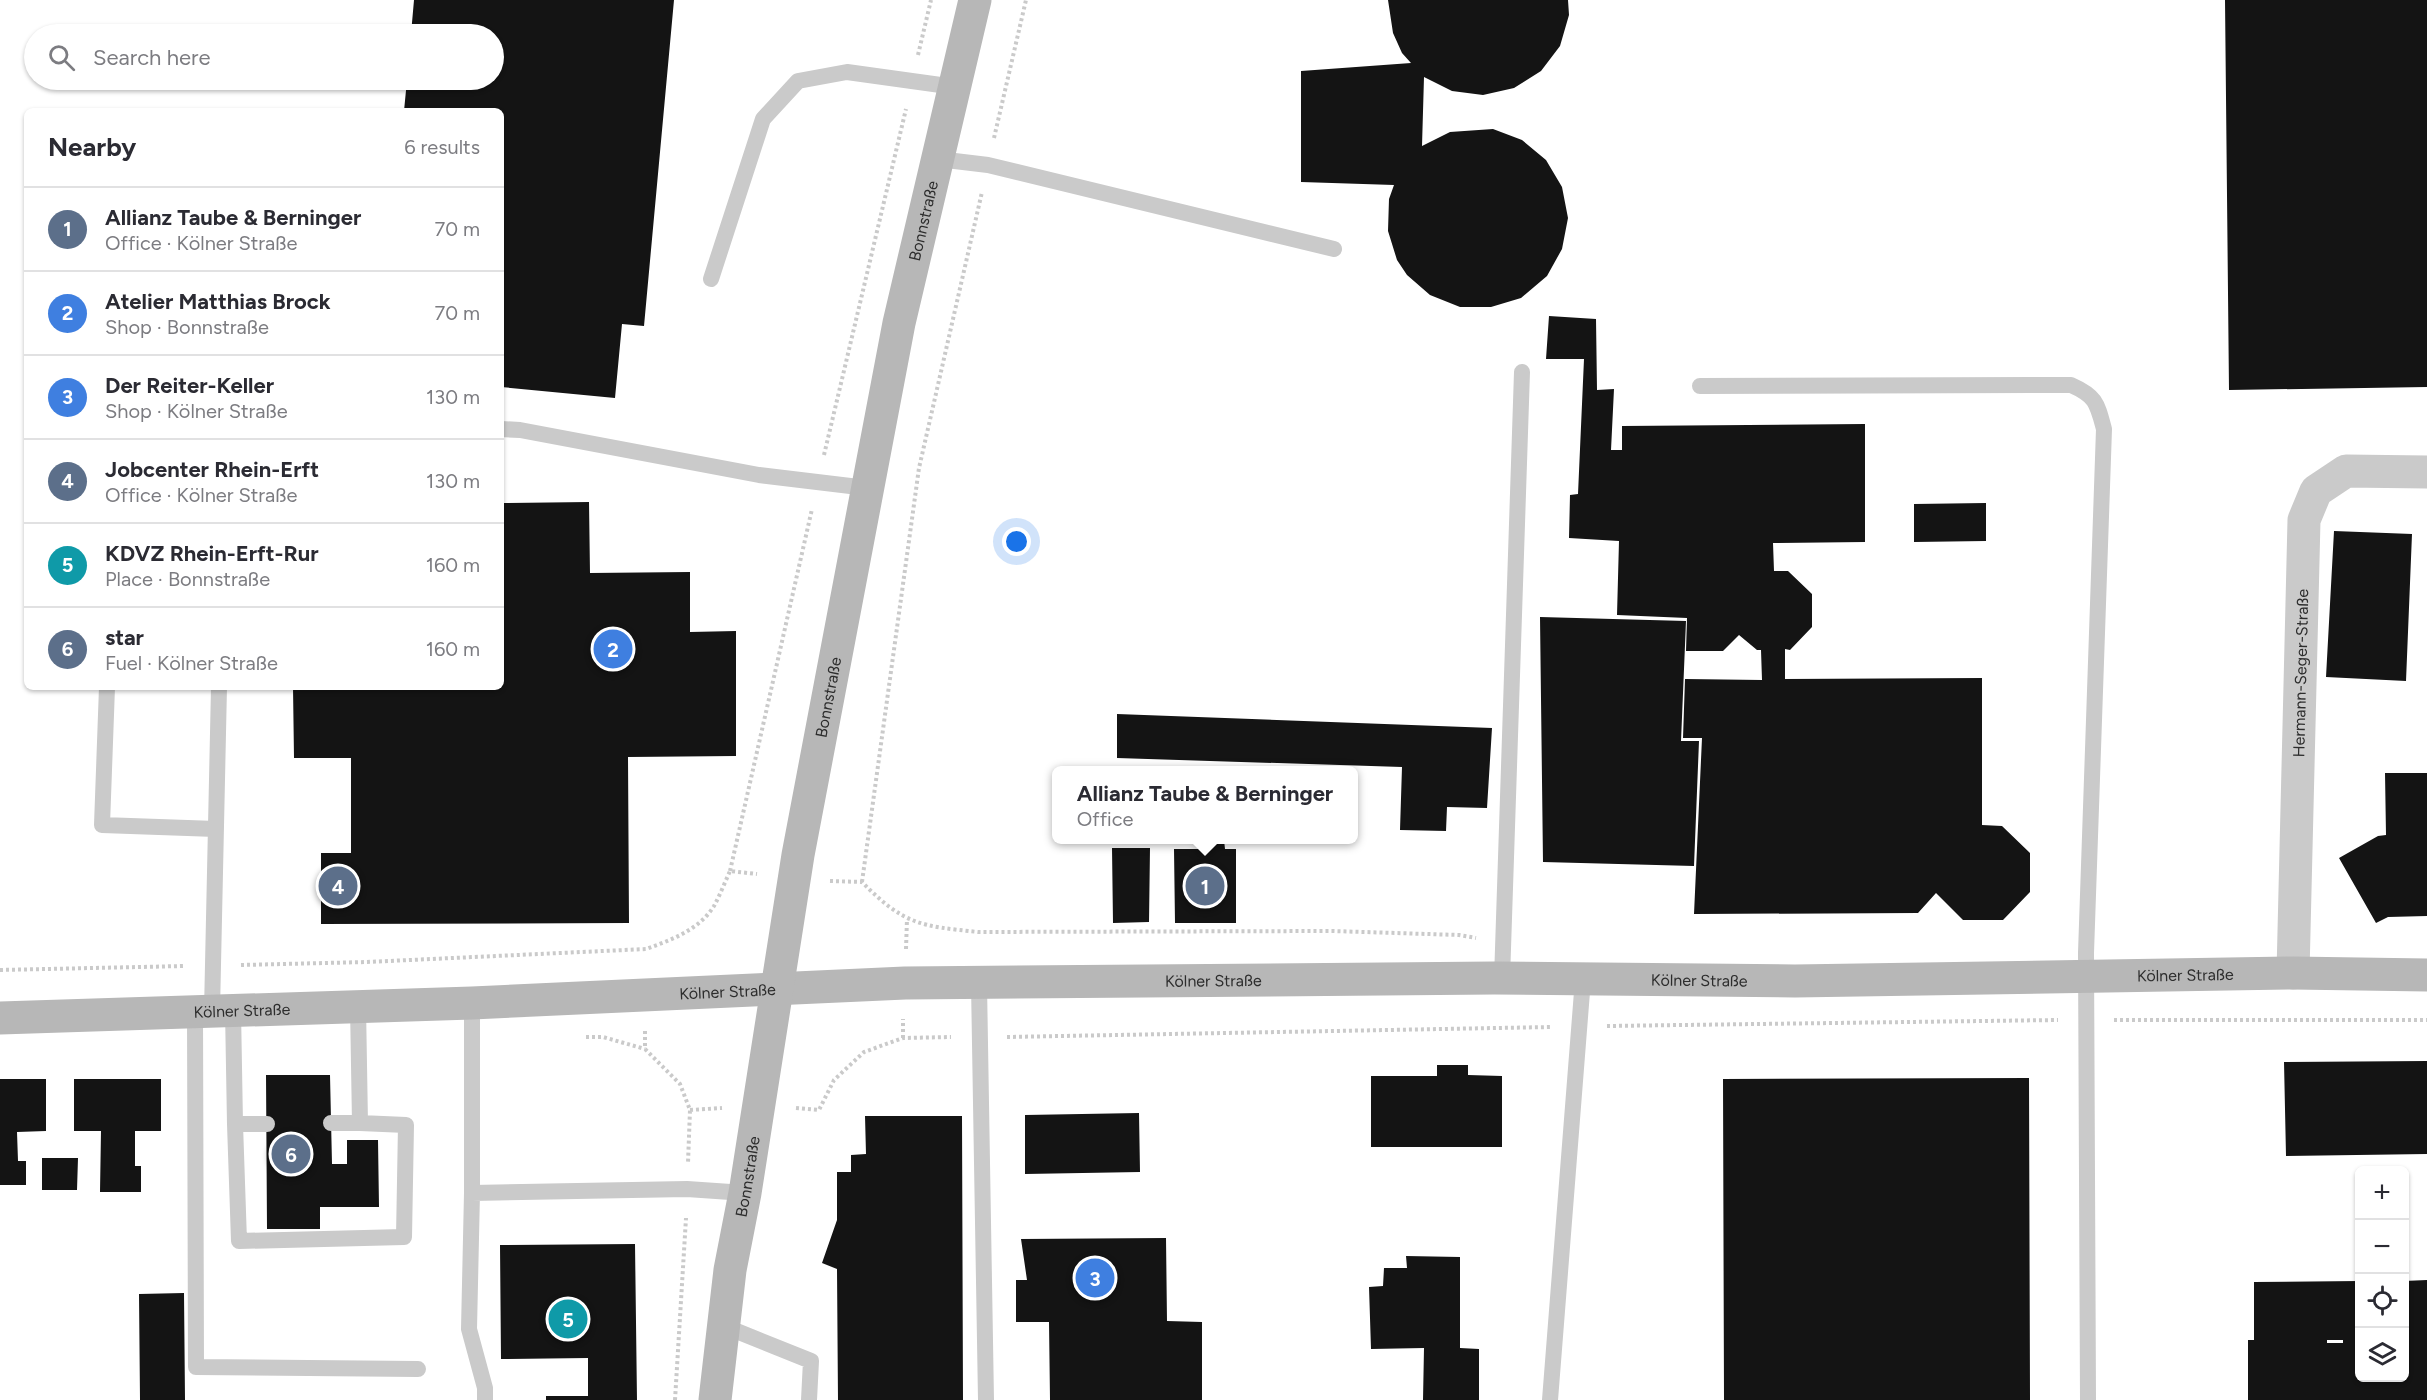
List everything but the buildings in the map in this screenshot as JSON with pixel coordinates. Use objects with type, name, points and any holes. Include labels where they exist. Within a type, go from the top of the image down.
[{"type":"main road","name":"Bonnstraße","points":[[715,1400],[730,1270],[745,1193],[793,879],[899,323],[975,0]]},
{"type":"main road","name":"Kölner Straße","points":[[0,1018],[472,1003],[905,984],[1502,979],[1795,981],[2293,973],[2427,975]]},
{"type":"street","name":"Hermann-Seger-Straße","points":[[2293,973],[2304,520],[2316,491],[2346,471],[2427,472]]},
{"type":"lane","points":[[711,279],[763,119],[798,81],[847,72],[955,87]]},
{"type":"lane","points":[[938,159],[988,165],[1334,249]]},
{"type":"lane","points":[[1502,979],[1522,372]]},
{"type":"lane","points":[[1700,386],[2071,385],[2087,392],[2096,401],[2104,429],[2086,976],[2088,1400]]},
{"type":"lane","points":[[504,429],[520,430],[759,475],[867,488]]},
{"type":"lane","points":[[107,690],[102,825],[216,829]]},
{"type":"lane","points":[[219,690],[212,965],[214,1011],[196,1367],[418,1369]]},
{"type":"lane","points":[[1550,1400],[1583,979]]},
{"type":"lane","points":[[979,984],[986,1400]]},
{"type":"lane","points":[[472,1003],[469,1329],[485,1388],[485,1400]]},
{"type":"lane","points":[[358,1006],[360,1123]]},
{"type":"lane","points":[[214,1011],[235,1125],[239,1241],[404,1237],[406,1125],[331,1123]]},
{"type":"lane","points":[[235,1125],[267,1124]]},
{"type":"lane","points":[[472,1193],[687,1189],[745,1193]]},
{"type":"lane","points":[[724,1326],[812,1361],[809,1400]]},
{"type":"path","points":[[0,970],[367,962],[646,949],[676,938],[700,921],[713,907],[730,871],[818,481],[931,0]]},
{"type":"path","points":[[862,882],[919,468],[1026,0]]},
{"type":"path","points":[[730,871],[793,879],[862,882],[883,903],[907,919],[934,927],[978,932],[1332,932],[1459,935],[1503,944]]},
{"type":"path","points":[[675,1400],[690,1110],[757,1107],[819,1110],[834,1080],[864,1052],[903,1038],[2086,1020],[2427,1020]]},
{"type":"place","name":"Atelier Matthias Brock","points":[[613,649]]},
{"type":"place","name":"Jobcenter Rhein-Erft","points":[[338,886]]},
{"type":"place","name":"Allianz Taube & Berninger","points":[[1205,886]]},
{"type":"place","name":"star","points":[[291,1154]]},
{"type":"place","name":"Der Reiter-Keller","points":[[1095,1278]]},
{"type":"place","name":"KDVZ Rhein-Erft-Rur","points":[[568,1319]]}]
